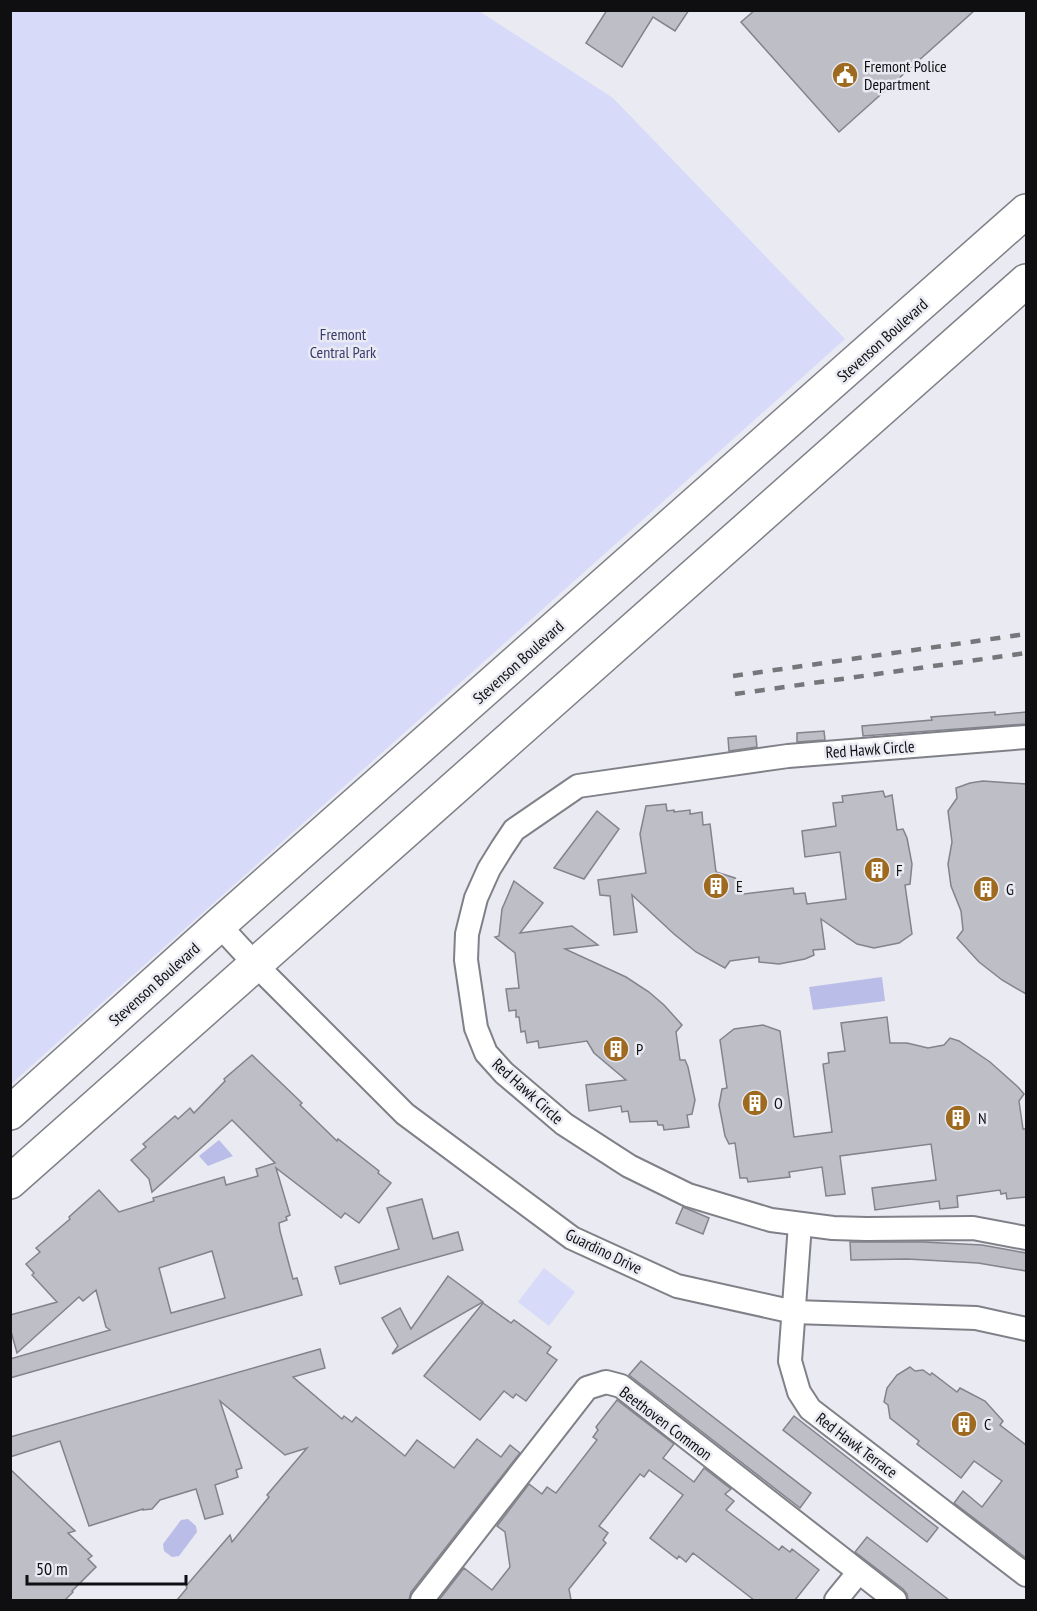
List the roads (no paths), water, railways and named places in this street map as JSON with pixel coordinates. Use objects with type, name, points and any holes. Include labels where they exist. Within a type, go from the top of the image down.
[{"type":"main road","name":"Stevenson Boulevard","points":[[10,1113],[219,925],[1026,211]]},
{"type":"main road","points":[[10,1182],[1026,281]]},
{"type":"street","name":"Red Hawk Circle","points":[[1026,737],[788,756],[578,786],[514,830],[489,869],[476,898],[467,934],[466,960],[476,1028],[486,1053],[504,1073],[564,1124],[629,1166],[688,1195],[748,1214],[800,1224],[866,1229],[973,1228],[1026,1238]]},
{"type":"street","name":"Guardino Drive","points":[[219,925],[405,1114],[572,1238],[676,1286],[794,1312],[975,1318],[1026,1329]]},
{"type":"street","name":"Red Hawk Terrace","points":[[800,1224],[790,1361],[799,1392],[810,1409],[1026,1575]]},
{"type":"street","name":"Beethoven Common","points":[[422,1600],[587,1388],[606,1382],[621,1386],[895,1600]]},
{"type":"street","points":[[836,1600],[858,1573]]},
{"type":"railway","points":[[733,676],[1026,634]]},
{"type":"railway","points":[[735,694],[1026,653]]},
{"type":"place","name":"Fremont Police Department","points":[[845,75]]},
{"type":"place","name":"F","points":[[877,870]]},
{"type":"place","name":"E","points":[[716,886]]},
{"type":"place","name":"G","points":[[986,889]]},
{"type":"place","name":"P","points":[[616,1049]]},
{"type":"place","name":"O","points":[[755,1103]]},
{"type":"place","name":"N","points":[[958,1118]]},
{"type":"place","name":"C","points":[[964,1424]]},
{"type":"park label","name":"Fremont Central Park","points":[[343,343]]}]
